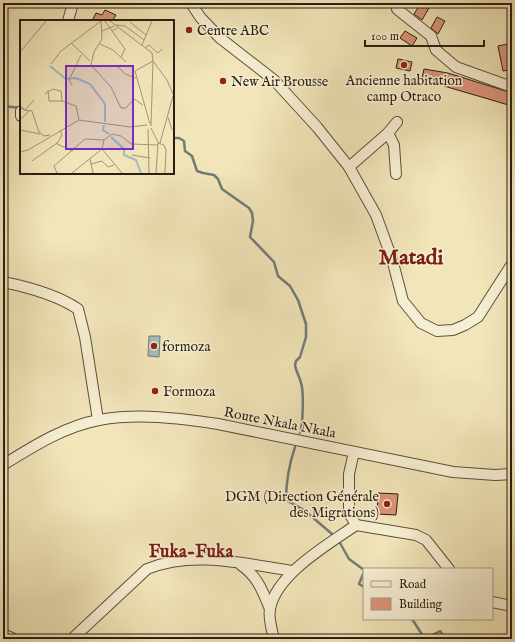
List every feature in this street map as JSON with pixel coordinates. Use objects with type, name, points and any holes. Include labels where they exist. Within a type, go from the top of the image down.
[{"type":"street","points":[[68,20],[73,3]]},
{"type":"street","points":[[191,3],[200,17],[220,38],[274,80],[317,127],[349,167],[376,215],[392,259],[403,300],[421,323],[438,331],[453,330],[478,317],[512,264]]},
{"type":"street","points":[[397,9],[431,36],[436,50],[456,67],[512,87]]},
{"type":"street","points":[[349,167],[388,133],[397,122]]},
{"type":"street","points":[[388,133],[394,145],[396,174]]},
{"type":"street","points":[[3,282],[30,288],[56,298],[78,309],[84,330],[98,420]]},
{"type":"street","name":"Route Nkala Nkala","points":[[3,465],[31,447],[62,432],[98,420],[142,416],[182,418],[453,472],[495,475],[512,474]]},
{"type":"street","points":[[354,452],[349,474],[349,513],[356,526]]},
{"type":"street","points":[[270,609],[276,592],[293,572],[356,526],[416,535],[426,540],[448,568]]},
{"type":"street","points":[[72,639],[147,569],[162,563],[181,559],[200,559],[238,563],[293,572]]},
{"type":"street","points":[[238,563],[252,572],[260,586],[270,609],[274,639]]},
{"type":"street","points":[[493,602],[512,606]]},
{"type":"street","points":[[3,634],[14,639]]},
{"type":"water","name":"formoza","points":[[149,336],[160,336],[159,357],[148,356]]},
{"type":"building","points":[[421,3],[429,8],[422,20],[414,14]]},
{"type":"building","points":[[105,10],[116,15],[113,20],[92,20],[96,13],[102,15]]},
{"type":"building","name":"Ancienne habitation camp Otraco","points":[[437,17],[445,21],[438,34],[431,28]]},
{"type":"building","name":"Ancienne habitation camp Otraco","points":[[405,31],[417,38],[412,46],[400,38]]},
{"type":"building","points":[[512,43],[512,69],[503,71],[498,46]]},
{"type":"building","name":"Ancienne habitation camp Otraco","points":[[398,59],[412,62],[410,71],[396,68]]},
{"type":"building","points":[[424,69],[448,73],[512,93],[512,106],[444,86],[445,83],[422,78]]},
{"type":"building","name":"DGM (Direction Générale des Migrations)","points":[[378,493],[398,494],[396,515],[377,514]]},
{"type":"waterway","points":[[3,106],[20,108]]},
{"type":"waterway","points":[[174,138],[179,138],[184,141],[185,151],[192,156],[197,171],[214,175],[218,179],[222,189],[249,208],[252,213],[253,221],[250,237],[274,262],[278,276],[290,286],[298,300],[306,324],[306,337],[300,357],[296,361],[295,365],[303,393],[300,433]]},
{"type":"waterway","points":[[295,447],[288,473],[286,500],[304,510],[332,534]]},
{"type":"waterway","points":[[340,543],[349,559],[363,569]]},
{"type":"waterway","points":[[363,574],[359,584],[363,586]]},
{"type":"waterway","points":[[413,620],[425,639]]},
{"type":"waterway","points":[[425,639],[440,631],[446,639]]},
{"type":"place","name":"Centre ABC","points":[[189,30]]},
{"type":"place","name":"Ancienne habitation camp Otraco","points":[[404,65]]},
{"type":"place","name":"New Air Brousse","points":[[223,81]]},
{"type":"place","name":"formoza","points":[[154,346]]},
{"type":"place","name":"Formoza","points":[[155,391]]},
{"type":"place","name":"DGM (Direction Générale des Migrations)","points":[[387,504]]},
{"type":"district","name":"Matadi","points":[[411,256]]},
{"type":"district","name":"Fuka-Fuka","points":[[191,551]]}]
